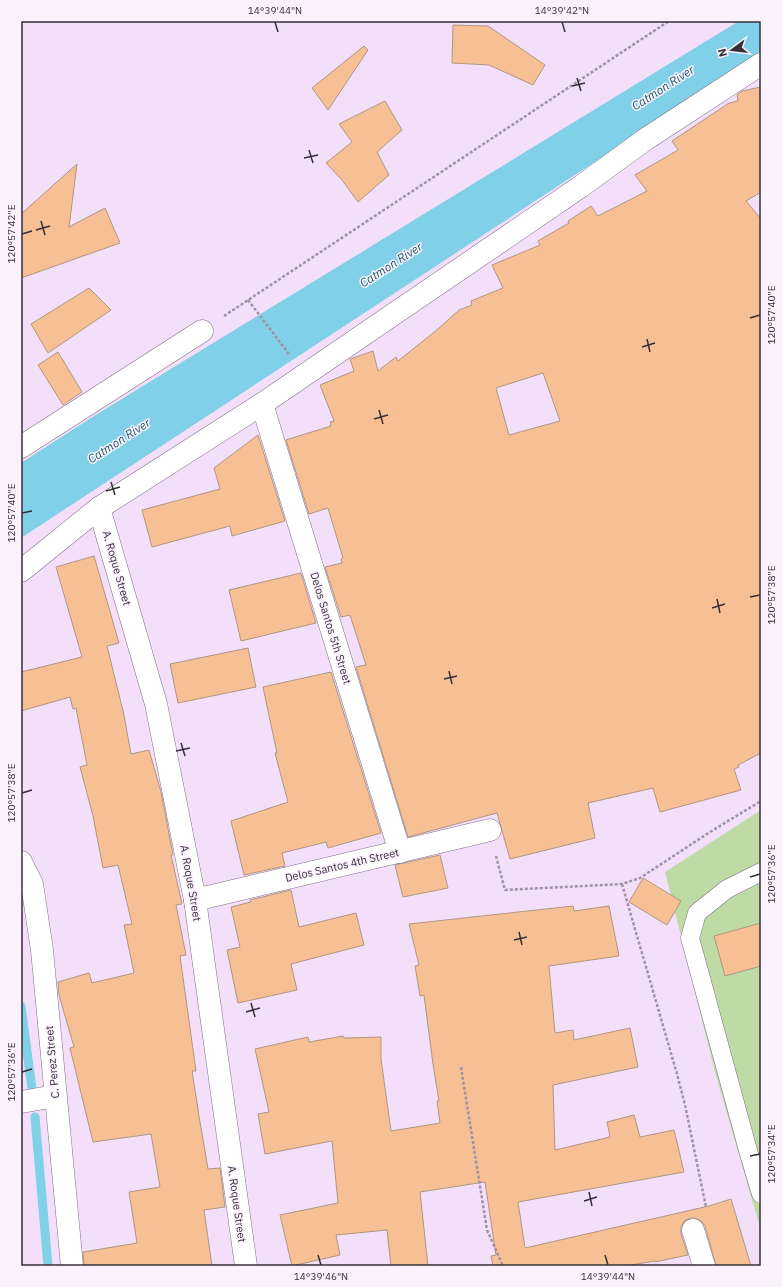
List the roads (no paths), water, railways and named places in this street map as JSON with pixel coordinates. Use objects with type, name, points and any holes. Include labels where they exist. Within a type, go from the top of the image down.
[{"type":"street","points":[[21,571],[99,508],[262,404],[580,187],[646,139],[761,64]]},
{"type":"street","points":[[21,447],[202,331]]},
{"type":"street","name":"Delos Santos 5th Street","points":[[262,404],[400,852]]},
{"type":"street","name":"A. Roque Street","points":[[99,508],[156,704],[195,900],[246,1266]]},
{"type":"street","name":"Delos Santos 4th Street","points":[[195,900],[490,830]]},
{"type":"street","name":"C. Perez Street","points":[[21,862],[32,884],[42,950],[72,1266]]},
{"type":"street","points":[[21,1102],[55,1096]]},
{"type":"street","points":[[693,1230],[704,1266]]},
{"type":"lane","points":[[761,872],[727,889],[697,913],[690,938],[761,1194]]},
{"type":"water","name":"Catmon River","points":[[739,21],[761,21],[761,53],[21,538],[21,463],[94,416]]},
{"type":"waterway","points":[[21,1006],[32,1089]]},
{"type":"waterway","points":[[35,1117],[48,1266]]}]
